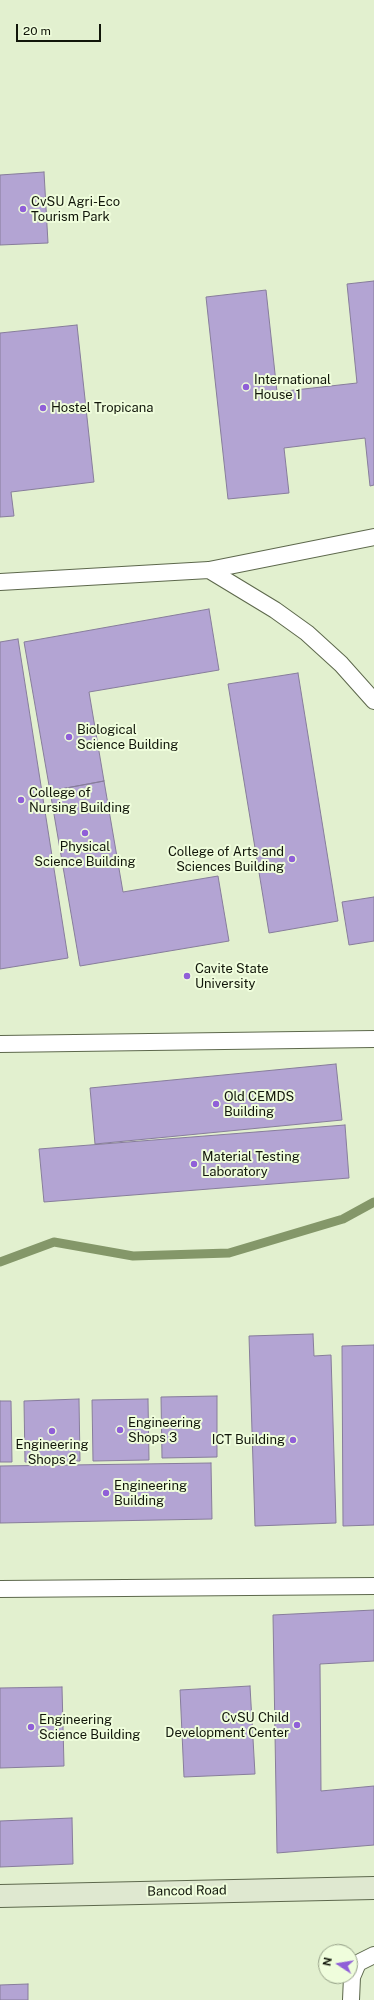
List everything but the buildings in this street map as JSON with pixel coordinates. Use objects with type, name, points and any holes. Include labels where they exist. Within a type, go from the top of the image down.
[{"type":"street","name":"Bancod Road","points":[[0,1896],[374,1888]]},
{"type":"lane","points":[[0,582],[209,570],[374,537]]},
{"type":"lane","points":[[209,570],[275,610],[307,633],[341,664],[374,701]]},
{"type":"lane","points":[[0,1044],[374,1039]]},
{"type":"lane","points":[[0,1588],[374,1586]]},
{"type":"lane","points":[[351,2000],[352,1977],[358,1963],[374,1955]]},
{"type":"waterway","points":[[0,1262],[54,1242],[133,1256],[229,1253],[343,1219],[374,1202]]},
{"type":"place","name":"CvSU Agri-Eco Tourism Park","points":[[23,209]]},
{"type":"place","name":"International House 1","points":[[246,387]]},
{"type":"place","name":"Hostel Tropicana","points":[[43,408]]},
{"type":"place","name":"Biological Science Building","points":[[69,737]]},
{"type":"place","name":"College of Nursing Building","points":[[21,800]]},
{"type":"place","name":"Physical Science Building","points":[[85,833]]},
{"type":"place","name":"College of Arts and Sciences Building","points":[[292,859]]},
{"type":"place","name":"Cavite State University","points":[[187,976]]},
{"type":"place","name":"Old CEMDS Building","points":[[216,1104]]},
{"type":"place","name":"Material Testing Laboratory","points":[[194,1164]]},
{"type":"place","name":"Engineering Shops 3","points":[[120,1430]]},
{"type":"place","name":"Engineering Shops 2","points":[[52,1431]]},
{"type":"place","name":"ICT Building","points":[[293,1440]]},
{"type":"place","name":"Engineering Building","points":[[106,1493]]},
{"type":"place","name":"CvSU Child Development Center","points":[[297,1725]]},
{"type":"place","name":"Engineering Science Building","points":[[31,1727]]}]
